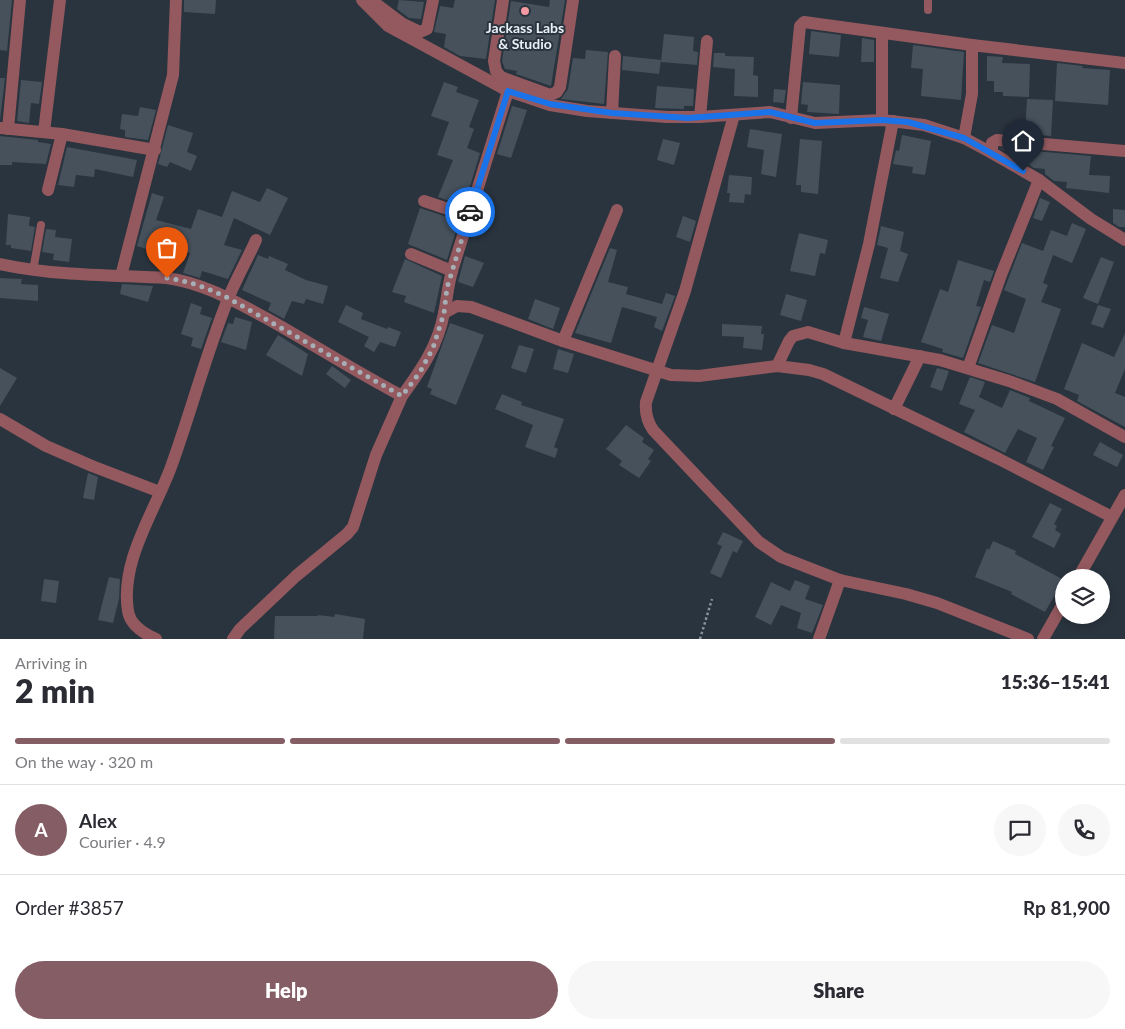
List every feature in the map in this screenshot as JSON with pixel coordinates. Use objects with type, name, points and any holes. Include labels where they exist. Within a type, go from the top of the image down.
[{"type":"street","points":[[20,0],[4,128],[62,134],[155,150]]},
{"type":"street","points":[[44,132],[60,0]]},
{"type":"street","points":[[121,276],[173,75],[176,0]]},
{"type":"street","points":[[362,0],[388,26],[508,91],[550,104],[612,113],[700,117],[770,112],[802,122],[823,124],[888,120],[924,125],[964,138],[992,153],[1039,180],[1092,219],[1125,240]]},
{"type":"street","points":[[371,0],[403,24],[420,32],[427,29],[433,0]]},
{"type":"street","points":[[503,0],[494,61],[496,71],[501,76],[550,94],[557,92],[560,87],[573,0]]},
{"type":"street","points":[[792,118],[802,24],[807,22],[972,45],[1125,63]]},
{"type":"street","points":[[844,342],[869,244],[888,120],[882,33]]},
{"type":"street","points":[[700,117],[708,41]]},
{"type":"street","points":[[964,138],[971,99],[972,45]]},
{"type":"street","points":[[612,113],[615,56]]},
{"type":"street","points":[[233,639],[240,629],[296,576],[347,534],[352,527],[376,456],[402,396],[420,372],[433,348],[444,313],[447,288],[508,91]]},
{"type":"street","points":[[734,115],[685,291],[646,410],[648,422],[653,430],[758,542],[781,557],[840,580],[938,603],[1028,639]]},
{"type":"street","points":[[48,190],[62,134]]},
{"type":"street","points":[[992,153],[992,143],[997,140],[1125,151]]},
{"type":"street","points":[[968,368],[1001,275],[1039,180]]},
{"type":"street","points":[[424,201],[469,216]]},
{"type":"street","points":[[563,341],[617,210]]},
{"type":"street","points":[[156,639],[132,622],[128,613],[127,590],[133,559],[170,468],[228,298],[256,240]]},
{"type":"street","points":[[411,254],[452,271]]},
{"type":"street","points":[[0,264],[33,270],[96,276],[182,280],[209,288],[402,396]]},
{"type":"street","points":[[444,313],[457,306],[471,307],[563,341],[657,372],[699,376],[777,366],[809,370],[823,374],[999,459],[1112,517]]},
{"type":"street","points":[[777,366],[789,341],[801,333],[808,332],[844,342],[920,356],[968,368],[1041,392],[1125,437]]},
{"type":"street","points":[[894,408],[920,356]]},
{"type":"street","points":[[0,419],[46,446],[160,492]]},
{"type":"street","points":[[1083,569],[1112,517],[1124,501]]},
{"type":"street","points":[[818,639],[840,580]]},
{"type":"street","points":[[1042,639],[1055,617]]},
{"type":"lane","points":[[928,0],[928,10]]},
{"type":"lane","points":[[33,270],[41,225]]},
{"type":"path","points":[[700,639],[712,599]]},
{"type":"building","points":[[0,0],[12,0],[7,51],[0,50]]},
{"type":"building","points":[[184,0],[216,0],[215,14],[184,12]]},
{"type":"building","points":[[399,0],[424,2],[421,19],[409,18],[397,9]]},
{"type":"building","points":[[455,0],[495,0],[486,59],[460,56],[444,47],[446,34],[434,32],[440,6],[453,8]]},
{"type":"building","points":[[550,0],[565,0],[551,86],[516,74],[517,71],[505,69],[502,61],[511,1],[549,7]]},
{"type":"building","points":[[811,31],[841,35],[839,57],[809,54]]},
{"type":"building","points":[[664,34],[694,37],[693,51],[698,52],[697,65],[661,62]]},
{"type":"building","points":[[862,38],[874,40],[874,62],[861,62]]},
{"type":"building","points":[[913,45],[964,52],[961,100],[921,96],[923,69],[911,68]]},
{"type":"building","points":[[586,50],[608,52],[604,104],[561,99],[568,89],[573,58],[585,59]]},
{"type":"building","points":[[714,53],[725,53],[725,56],[754,57],[753,75],[758,76],[758,97],[734,96],[735,69],[713,67]]},
{"type":"building","points":[[623,56],[661,60],[659,74],[622,70]]},
{"type":"building","points":[[987,56],[1003,57],[1002,63],[1030,64],[1029,97],[1003,96],[1003,92],[994,92],[994,81],[987,81]]},
{"type":"building","points":[[1057,63],[1083,66],[1082,68],[1110,70],[1108,105],[1055,101]]},
{"type":"building","points":[[0,78],[5,78],[0,120]]},
{"type":"building","points":[[21,80],[42,82],[39,104],[31,103],[29,123],[17,121]]},
{"type":"building","points":[[444,82],[458,87],[456,92],[479,100],[469,127],[474,129],[467,148],[480,153],[464,206],[438,197],[453,160],[437,155],[449,122],[431,116]]},
{"type":"building","points":[[803,82],[840,85],[839,114],[807,112],[808,105],[801,104]]},
{"type":"building","points":[[657,86],[694,89],[693,106],[684,106],[684,109],[655,108]]},
{"type":"building","points":[[774,89],[786,90],[784,103],[773,102]]},
{"type":"building","points":[[1027,99],[1053,100],[1051,136],[1025,134]]},
{"type":"building","points":[[512,106],[527,110],[511,158],[497,154]]},
{"type":"building","points":[[140,107],[156,110],[148,140],[125,137],[125,130],[120,129],[122,114],[138,116]]},
{"type":"building","points":[[168,125],[193,133],[187,152],[197,156],[191,171],[170,162],[167,167],[158,164]]},
{"type":"building","points":[[750,129],[782,134],[776,177],[761,174],[764,150],[747,147]]},
{"type":"building","points":[[902,135],[931,141],[925,175],[912,173],[913,167],[893,164],[896,150],[899,151]]},
{"type":"building","points":[[0,136],[38,140],[38,142],[51,144],[46,164],[12,162],[12,165],[0,165]]},
{"type":"building","points":[[663,139],[680,143],[674,165],[657,160]]},
{"type":"building","points":[[800,139],[822,141],[818,194],[801,192],[801,185],[796,185]]},
{"type":"building","points":[[67,147],[137,160],[133,177],[95,169],[94,177],[76,175],[74,187],[58,185]]},
{"type":"building","points":[[1000,148],[1091,156],[1089,175],[1110,176],[1109,193],[1066,188],[1067,182],[1054,181],[1045,174],[1045,169],[1034,168],[1028,164],[1028,159],[1018,159]]},
{"type":"building","points":[[729,175],[752,177],[751,195],[745,194],[744,203],[729,202],[730,193],[727,193]]},
{"type":"building","points":[[267,188],[288,198],[270,235],[234,218],[224,245],[242,250],[228,279],[202,271],[200,278],[183,273],[190,253],[162,243],[159,253],[137,246],[152,193],[164,197],[156,220],[191,229],[198,209],[222,217],[232,191],[260,202]]},
{"type":"building","points":[[1040,198],[1050,202],[1042,221],[1033,218]]},
{"type":"building","points":[[420,208],[459,221],[447,260],[408,244]]},
{"type":"building","points":[[1113,209],[1125,210],[1125,227],[1119,227],[1113,223]]},
{"type":"building","points":[[8,214],[30,217],[29,226],[35,227],[31,251],[11,248],[11,245],[6,245]]},
{"type":"building","points":[[683,216],[696,221],[690,242],[676,237]]},
{"type":"building","points":[[1072,223],[1086,229],[1072,263],[1053,255],[1043,283],[1048,285],[1041,302],[1061,309],[1035,382],[978,363],[992,325],[1014,333],[1026,299],[1004,290],[1022,243],[1043,251],[1051,230],[1067,236]]},
{"type":"building","points":[[881,226],[904,232],[900,251],[908,254],[898,282],[880,278],[888,248],[877,245]]},
{"type":"building","points":[[46,229],[56,230],[55,237],[72,239],[69,262],[53,260],[54,254],[42,252]]},
{"type":"building","points":[[799,233],[828,240],[825,254],[820,253],[815,276],[790,271]]},
{"type":"building","points":[[610,248],[617,250],[608,282],[628,287],[626,294],[662,304],[666,293],[675,296],[662,331],[654,327],[657,317],[622,307],[611,343],[575,333]]},
{"type":"building","points":[[258,255],[268,259],[269,256],[288,264],[285,270],[306,280],[328,286],[323,304],[306,299],[304,304],[292,301],[284,319],[268,310],[271,303],[242,290]]},
{"type":"building","points":[[465,256],[484,263],[473,287],[458,282]]},
{"type":"building","points":[[1101,257],[1114,262],[1098,304],[1083,298]]},
{"type":"building","points":[[405,259],[442,276],[434,313],[404,302],[406,296],[392,292]]},
{"type":"building","points":[[958,260],[994,271],[990,282],[984,280],[976,306],[981,307],[963,358],[942,352],[943,349],[921,342],[940,289],[948,292]]},
{"type":"building","points":[[0,278],[22,279],[21,284],[38,285],[38,301],[0,298]]},
{"type":"building","points":[[122,284],[153,286],[148,302],[120,294]]},
{"type":"building","points":[[786,294],[807,300],[801,321],[780,315]]},
{"type":"building","points":[[535,299],[560,308],[553,329],[528,319]]},
{"type":"building","points":[[191,303],[202,307],[200,314],[212,318],[201,349],[191,346],[193,338],[181,334]]},
{"type":"building","points":[[346,305],[363,313],[361,319],[401,332],[395,347],[380,342],[374,352],[364,346],[369,337],[338,322]]},
{"type":"building","points":[[1098,305],[1111,309],[1103,328],[1091,324]]},
{"type":"building","points":[[864,307],[889,314],[881,341],[863,337],[868,320],[861,318]]},
{"type":"building","points":[[235,317],[252,322],[246,350],[221,342],[228,323],[233,324]]},
{"type":"building","points":[[450,323],[484,335],[456,405],[430,394],[432,389],[427,387]]},
{"type":"building","points":[[722,324],[762,326],[761,334],[764,334],[762,350],[743,348],[744,337],[722,336]]},
{"type":"building","points":[[1125,333],[1125,369],[1115,393],[1125,397],[1125,427],[1077,401],[1079,395],[1064,389],[1082,343],[1114,357]]},
{"type":"building","points":[[278,335],[308,354],[302,376],[266,355]]},
{"type":"building","points":[[519,345],[534,349],[526,373],[511,368]]},
{"type":"building","points":[[558,349],[574,354],[568,373],[553,369]]},
{"type":"building","points":[[332,366],[351,380],[345,388],[326,374]]},
{"type":"building","points":[[0,368],[17,378],[0,406]]},
{"type":"building","points":[[937,368],[949,371],[942,391],[930,387]]},
{"type":"building","points":[[970,377],[985,382],[979,397],[1002,408],[1010,390],[1030,398],[1029,401],[1065,418],[1051,446],[1054,447],[1043,470],[1026,462],[1037,438],[1018,429],[1005,453],[964,432],[975,410],[959,404]]},
{"type":"building","points":[[502,394],[522,402],[521,405],[564,419],[554,447],[558,449],[555,458],[525,447],[533,425],[495,409]]},
{"type":"building","points":[[626,425],[644,438],[642,442],[654,450],[648,459],[651,461],[639,478],[619,465],[622,461],[606,449]]},
{"type":"building","points":[[1100,442],[1123,455],[1117,467],[1093,455]]},
{"type":"building","points":[[88,473],[98,477],[94,500],[83,498]]},
{"type":"building","points":[[1050,503],[1062,509],[1054,524],[1057,526],[1055,530],[1061,534],[1054,548],[1032,537]]},
{"type":"building","points":[[723,532],[743,541],[737,553],[733,551],[721,578],[710,573],[722,546],[717,544]]},
{"type":"building","points":[[993,541],[1016,551],[1015,554],[1055,575],[1055,594],[1045,612],[1011,594],[1012,592],[975,577],[987,548],[989,550]]},
{"type":"building","points":[[109,577],[120,579],[119,599],[113,623],[98,620]]},
{"type":"building","points":[[44,579],[59,581],[56,603],[41,601]]},
{"type":"building","points":[[795,580],[810,586],[805,599],[823,605],[812,633],[797,628],[801,613],[781,605],[771,625],[755,617],[771,582],[790,591]]},
{"type":"building","points":[[335,614],[365,619],[363,639],[274,639],[275,616],[318,615],[334,617]]},
{"type":"way so far","points":[[167,278],[182,280],[209,288],[291,332],[402,396],[428,358],[441,327],[447,288],[470,212]]},
{"type":"place","name":"Jackass Labs & Studio","points":[[525,11]]},
{"type":"route","points":[[470,212],[508,91],[568,108],[612,113],[688,118],[770,112],[802,122],[823,124],[882,120],[908,122],[924,125],[964,138],[1023,171]]}]
